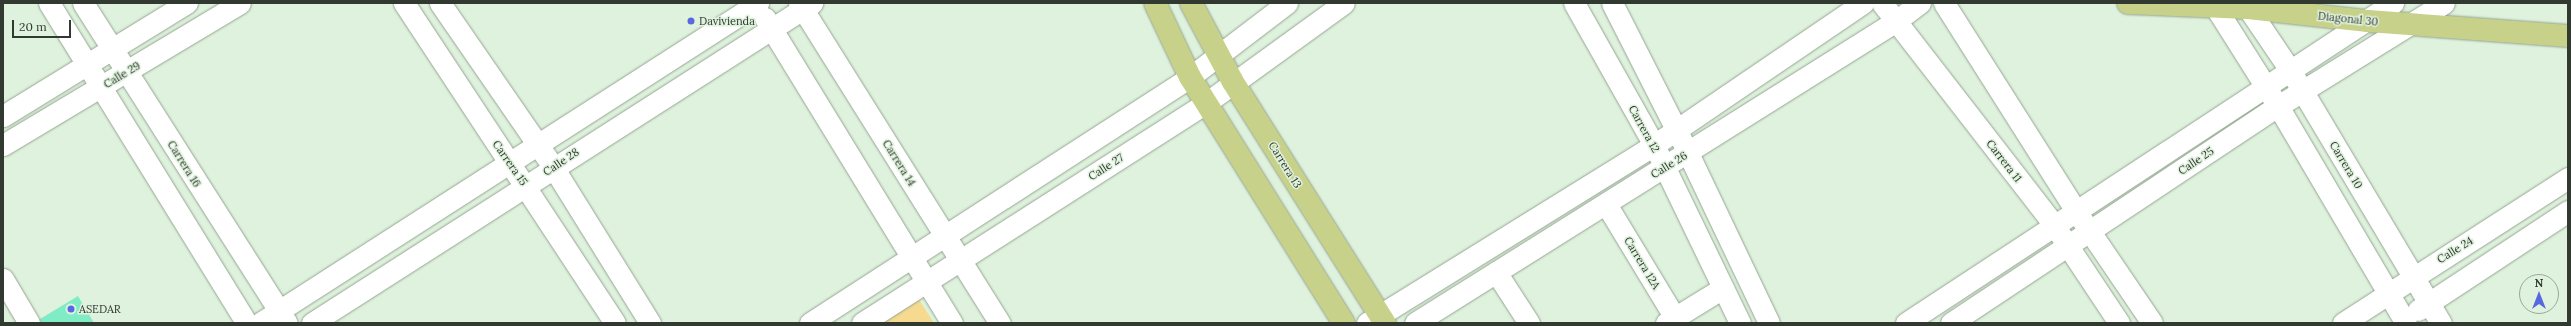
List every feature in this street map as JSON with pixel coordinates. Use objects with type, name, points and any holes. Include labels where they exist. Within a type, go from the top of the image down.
[{"type":"main road","points":[[1155,3],[1190,77],[1344,323]]},
{"type":"main road","name":"Carrera 13","points":[[1190,3],[1233,82],[1378,320]]},
{"type":"main road","name":"Diagonal 30","points":[[2128,3],[2216,8],[2248,8],[2412,25],[2568,36]]},
{"type":"street","points":[[49,3],[246,323]]},
{"type":"street","name":"Carrera 16","points":[[83,3],[126,73],[283,318]]},
{"type":"street","points":[[3,116],[187,3]]},
{"type":"street","name":"Calle 29","points":[[3,145],[101,88],[240,3]]},
{"type":"street","name":"Carrera 15","points":[[404,3],[509,163],[527,186],[615,323]]},
{"type":"street","points":[[440,3],[537,146],[553,167],[650,323]]},
{"type":"street","points":[[260,323],[283,318],[509,163],[757,3],[771,29],[910,258],[952,323]]},
{"type":"street","points":[[810,323],[1190,77],[1287,3]]},
{"type":"street","name":"Calle 27","points":[[862,323],[1206,103],[1344,3]]},
{"type":"street","name":"Carrera 12","points":[[1574,3],[1654,145],[1740,323]]},
{"type":"street","points":[[1612,3],[1675,131],[1688,153],[1769,323]]},
{"type":"street","points":[[1378,320],[1654,145],[1863,3]]},
{"type":"street","name":"Carrera 11","points":[[1882,3],[2054,225],[2119,323]]},
{"type":"street","name":"Calle 26","points":[[1415,323],[1688,153],[1896,21],[1920,3]]},
{"type":"street","points":[[1944,3],[2076,211],[2152,323]]},
{"type":"street","points":[[1906,323],[2264,85],[2368,21],[2393,3]]},
{"type":"street","name":"Calle 25","points":[[1951,323],[2068,247],[2278,106],[2412,25],[2444,3]]},
{"type":"street","name":"Calle 28","points":[[312,323],[527,186],[553,167],[771,29],[804,5]]},
{"type":"street","name":"Carrera 14","points":[[804,5],[1000,323]]},
{"type":"street","points":[[2216,8],[2278,106],[2388,293],[2402,322],[2429,302],[2568,212]]},
{"type":"street","name":"Carrera 10","points":[[2248,8],[2290,70],[2441,323]]},
{"type":"street","name":"Calle 24","points":[[2343,323],[2568,178]]},
{"type":"street","name":"Carrera 12A","points":[[1606,204],[1673,321]]},
{"type":"street","points":[[1496,272],[1529,323]]},
{"type":"street","points":[[3,280],[29,323]]},
{"type":"street","points":[[1673,321],[1723,288]]},
{"type":"shaded area","points":[[918,298],[934,323],[879,323]]},
{"type":"building","name":"ASEDAR","points":[[78,296],[94,323],[41,323],[40,319]]},
{"type":"place","name":"Davivienda","points":[[691,21]]},
{"type":"place","name":"ASEDAR","points":[[71,309]]}]
